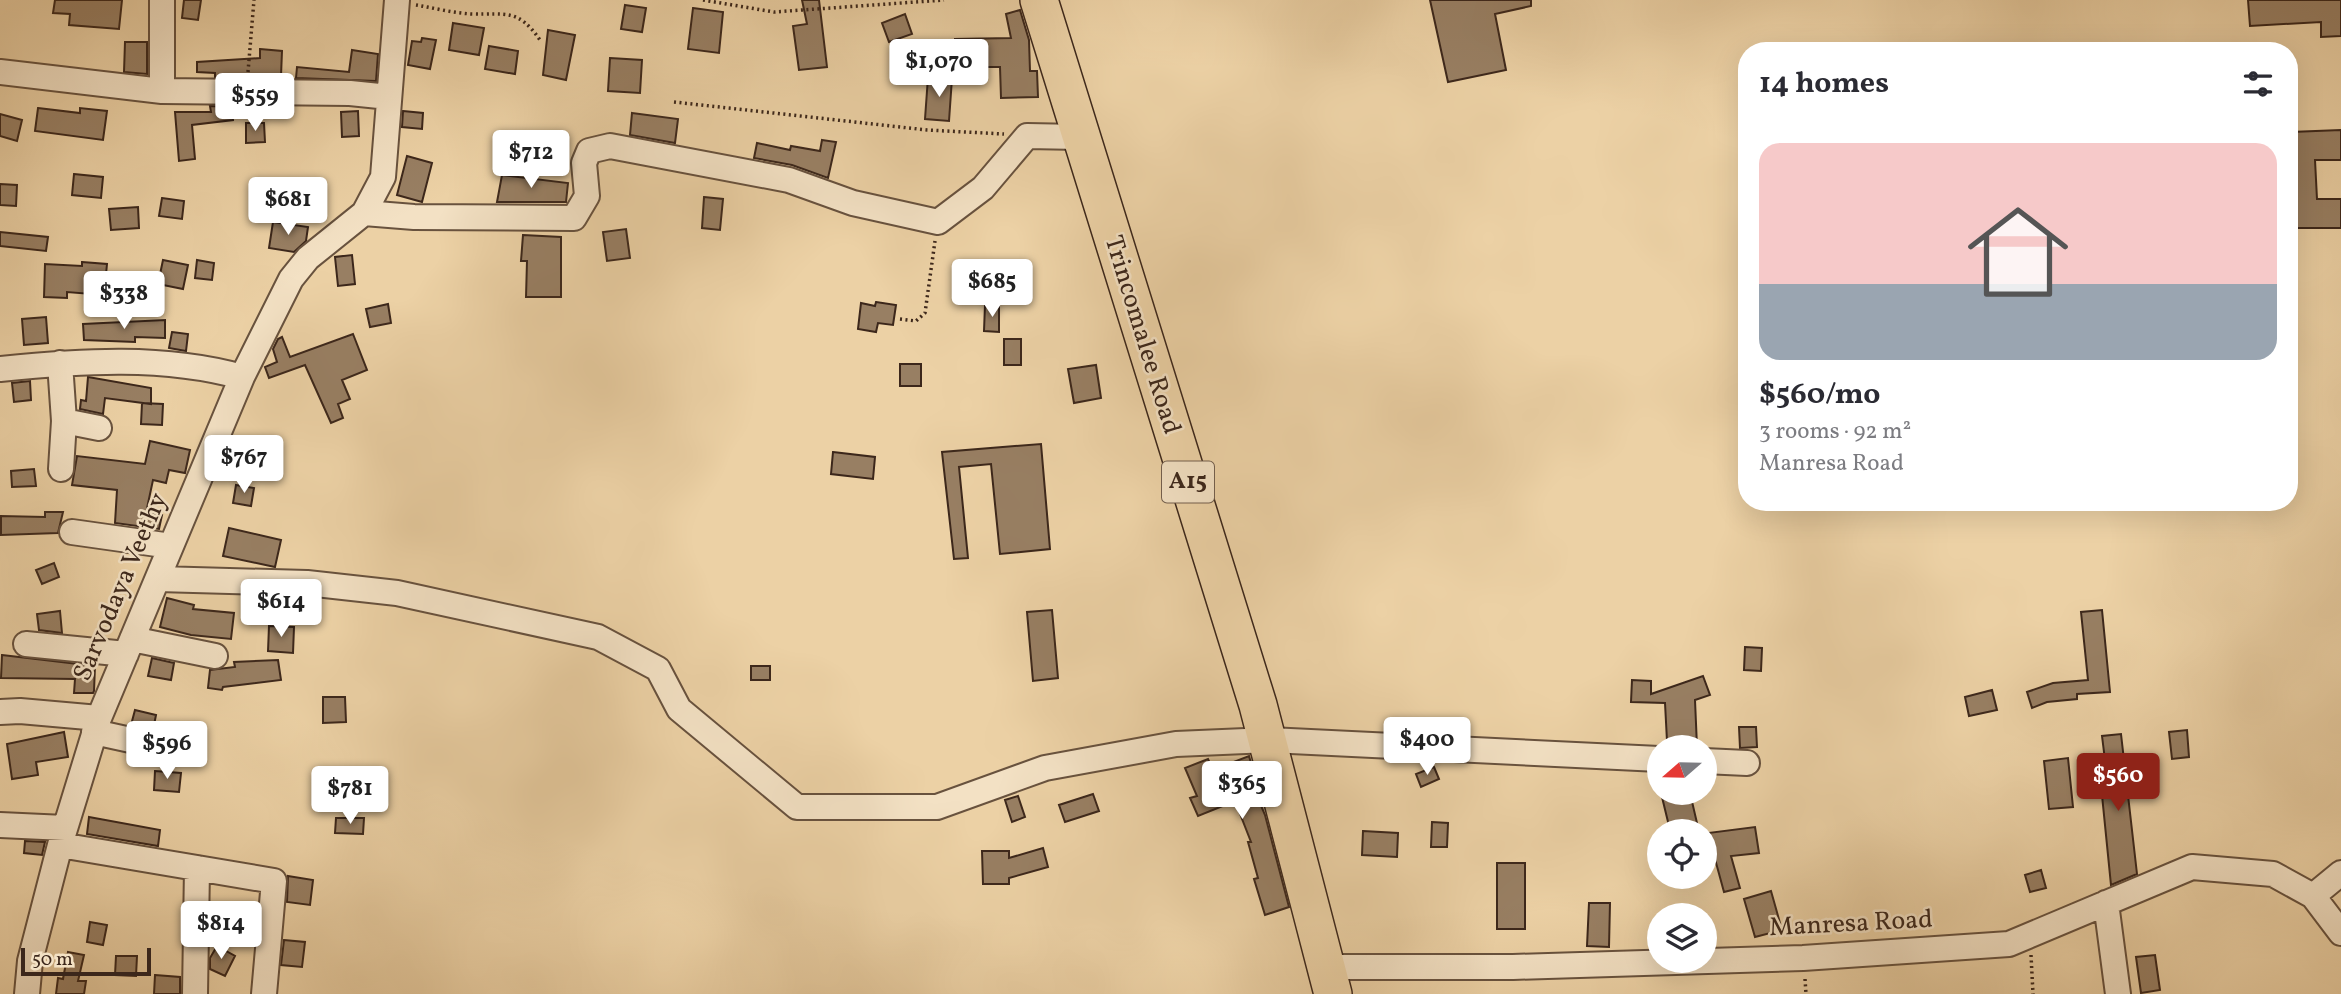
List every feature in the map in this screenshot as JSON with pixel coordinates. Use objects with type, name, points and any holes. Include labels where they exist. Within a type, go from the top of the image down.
[{"type":"highway","name":"Trincomalee Road","points":[[1039,0],[1269,740],[1329,981]]},
{"type":"street","points":[[162,0],[162,91]]},
{"type":"street","name":"Sarvodaya Veethy","points":[[27,994],[30,961],[96,725],[242,377],[291,279],[309,258],[364,213],[383,177],[397,1]]},
{"type":"street","points":[[0,72],[162,91],[350,93],[389,97]]},
{"type":"street","points":[[364,213],[414,217],[574,218],[587,196],[584,163],[589,151],[610,146],[789,180],[853,203],[938,222],[983,188],[1027,136],[1080,136]]},
{"type":"street","points":[[0,369],[60,363],[173,363],[211,368],[242,377]]},
{"type":"street","points":[[60,363],[64,421],[61,469]]},
{"type":"street","points":[[64,421],[99,428]]},
{"type":"street","points":[[72,532],[171,546]]},
{"type":"street","points":[[158,579],[307,583],[397,593],[598,637],[658,668],[679,709],[797,807],[937,807],[1045,768],[1176,744],[1269,740],[1647,758]]},
{"type":"street","points":[[26,645],[129,647],[215,656]]},
{"type":"street","points":[[0,712],[20,711],[96,725],[149,744]]},
{"type":"street","points":[[1717,762],[1747,763]]},
{"type":"street","points":[[0,825],[197,868],[274,881],[264,994]]},
{"type":"street","name":"Manresa Road","points":[[1329,981],[1513,967],[1803,958],[2009,944],[2192,867],[2273,874],[2313,896],[2341,933]]},
{"type":"street","points":[[195,994],[197,868]]},
{"type":"street","points":[[2313,896],[2341,873]]},
{"type":"street","points":[[2106,902],[2118,994]]},
{"type":"path","points":[[246,92],[254,0]]},
{"type":"path","points":[[703,0],[774,12],[944,0]]},
{"type":"path","points":[[397,1],[470,14],[506,13],[527,22],[540,40]]},
{"type":"path","points":[[674,102],[927,130],[1027,136]]},
{"type":"path","points":[[900,319],[916,321],[925,313],[938,222]]},
{"type":"path","points":[[2030,935],[2033,994]]},
{"type":"building","points":[[55,0],[122,0],[119,29],[69,25],[70,14],[53,13]]},
{"type":"building","points":[[184,0],[201,0],[198,20],[182,18]]},
{"type":"building","points":[[802,0],[819,0],[827,67],[799,70],[793,26],[807,24]]},
{"type":"building","points":[[1430,0],[1531,0],[1531,6],[1495,14],[1506,70],[1448,82]]},
{"type":"building","points":[[2248,0],[2341,0],[2341,36],[2321,37],[2321,22],[2250,26]]},
{"type":"building","points":[[625,5],[646,8],[642,32],[621,29]]},
{"type":"building","points":[[693,8],[723,12],[719,53],[688,49]]},
{"type":"building","points":[[1020,10],[1029,40],[1030,71],[1037,71],[1038,97],[1001,98],[1000,67],[955,67],[955,39],[1011,38],[1006,14]]},
{"type":"building","points":[[905,14],[912,34],[889,42],[882,23]]},
{"type":"building","points":[[453,23],[484,28],[479,55],[449,50]]},
{"type":"building","points":[[548,30],[575,35],[566,80],[543,75]]},
{"type":"building","points":[[422,38],[436,40],[430,69],[408,65],[412,41],[421,42]]},
{"type":"building","points":[[125,42],[147,42],[147,74],[124,72]]},
{"type":"building","points":[[489,46],[518,51],[515,74],[485,69]]},
{"type":"building","points":[[260,49],[282,51],[281,76],[234,74],[235,77],[215,77],[215,73],[197,72],[197,62],[260,58]]},
{"type":"building","points":[[352,50],[378,54],[376,81],[296,78],[297,67],[349,72]]},
{"type":"building","points":[[610,58],[642,60],[640,93],[608,91]]},
{"type":"building","points":[[928,77],[952,78],[949,121],[925,119]]},
{"type":"building","points":[[210,106],[232,107],[233,120],[192,125],[195,159],[179,161],[175,112],[211,112]]},
{"type":"building","points":[[38,108],[80,113],[80,108],[107,111],[103,140],[35,131]]},
{"type":"building","points":[[358,111],[359,136],[342,137],[341,112]]},
{"type":"building","points":[[403,111],[423,113],[422,129],[402,127]]},
{"type":"building","points":[[632,113],[678,119],[675,143],[630,135]]},
{"type":"building","points":[[0,114],[22,120],[17,141],[0,136]]},
{"type":"building","points":[[246,123],[264,123],[265,142],[246,143]]},
{"type":"building","points":[[2341,130],[2341,160],[2315,160],[2317,199],[2341,199],[2341,228],[2298,228],[2298,132]]},
{"type":"building","points":[[822,140],[836,142],[828,178],[792,165],[754,158],[757,143],[790,150],[791,146],[820,151]]},
{"type":"building","points":[[407,156],[432,163],[422,202],[397,195]]},
{"type":"building","points":[[74,174],[103,177],[101,198],[72,195]]},
{"type":"building","points":[[502,175],[568,183],[566,202],[497,202]]},
{"type":"building","points":[[0,184],[17,185],[16,206],[0,205]]},
{"type":"building","points":[[704,197],[723,199],[720,230],[702,228]]},
{"type":"building","points":[[162,198],[184,201],[182,219],[159,216]]},
{"type":"building","points":[[138,207],[139,228],[111,230],[109,209]]},
{"type":"building","points":[[273,222],[308,227],[306,241],[294,252],[269,248]]},
{"type":"building","points":[[626,229],[630,258],[607,261],[603,232]]},
{"type":"building","points":[[0,232],[48,237],[46,251],[0,246]]},
{"type":"building","points":[[523,235],[561,237],[561,297],[526,297],[527,261],[521,261]]},
{"type":"building","points":[[352,255],[355,284],[338,286],[335,257]]},
{"type":"building","points":[[163,260],[188,265],[183,289],[158,284]]},
{"type":"building","points":[[197,260],[214,263],[212,280],[195,278]]},
{"type":"building","points":[[82,262],[107,264],[104,295],[67,292],[67,298],[44,297],[45,264],[82,266]]},
{"type":"building","points":[[876,302],[896,305],[893,325],[878,323],[876,332],[858,329],[861,303],[875,306]]},
{"type":"building","points":[[388,304],[391,323],[370,327],[366,309]]},
{"type":"building","points":[[985,305],[999,306],[999,332],[984,331]]},
{"type":"building","points":[[46,317],[48,343],[24,345],[22,319]]},
{"type":"building","points":[[165,320],[165,338],[135,337],[135,342],[84,340],[83,324]]},
{"type":"building","points":[[172,332],[188,334],[186,351],[169,348]]},
{"type":"building","points":[[353,334],[367,370],[342,380],[350,399],[338,404],[343,418],[331,423],[305,365],[269,378],[265,367],[277,362],[273,349],[278,339],[282,337],[290,357]]},
{"type":"building","points":[[1004,339],[1021,339],[1021,365],[1004,365]]},
{"type":"building","points":[[900,364],[921,364],[921,386],[900,386]]},
{"type":"building","points":[[1096,365],[1101,398],[1074,403],[1068,369]]},
{"type":"building","points":[[88,377],[151,388],[151,404],[105,398],[103,414],[80,409],[81,400],[86,401]]},
{"type":"building","points":[[30,381],[31,400],[14,402],[12,383]]},
{"type":"building","points":[[142,403],[163,404],[162,425],[141,424]]},
{"type":"building","points":[[150,441],[190,450],[185,473],[169,470],[166,483],[153,480],[146,513],[162,515],[159,529],[115,523],[117,490],[72,485],[77,456],[145,464]]},
{"type":"building","points":[[1041,444],[1050,549],[1000,554],[991,464],[959,467],[968,558],[954,559],[942,452]]},
{"type":"building","points":[[833,452],[875,457],[873,479],[831,474]]},
{"type":"building","points":[[34,469],[36,486],[12,487],[11,471]]},
{"type":"building","points":[[236,485],[254,488],[251,506],[233,503]]},
{"type":"building","points":[[45,512],[63,512],[58,533],[1,535],[1,516],[45,517]]},
{"type":"building","points":[[229,528],[281,540],[275,567],[223,556]]},
{"type":"building","points":[[54,563],[59,577],[42,584],[36,570]]},
{"type":"building","points":[[167,598],[194,605],[193,609],[234,613],[231,639],[191,635],[160,627]]},
{"type":"building","points":[[1052,610],[1058,678],[1033,681],[1027,612]]},
{"type":"building","points":[[2102,610],[2110,692],[2077,694],[2077,699],[2047,702],[2032,708],[2027,692],[2053,683],[2088,680],[2081,612]]},
{"type":"building","points":[[60,611],[62,633],[39,630],[37,614]]},
{"type":"building","points":[[269,626],[294,627],[293,653],[268,651]]},
{"type":"building","points":[[1745,647],[1762,648],[1761,671],[1744,670]]},
{"type":"building","points":[[2,655],[95,666],[94,691],[74,693],[75,679],[1,678]]},
{"type":"building","points":[[152,658],[174,663],[171,680],[148,676]]},
{"type":"building","points":[[278,660],[281,680],[223,687],[222,690],[208,688],[210,670],[235,667],[234,662]]},
{"type":"building","points":[[751,666],[770,666],[770,680],[751,680]]},
{"type":"building","points":[[1703,676],[1710,695],[1695,700],[1696,735],[1667,735],[1665,703],[1631,702],[1632,680],[1651,681],[1651,694]]},
{"type":"building","points":[[1992,690],[1997,710],[1969,716],[1965,697]]},
{"type":"building","points":[[323,697],[345,697],[346,722],[323,723]]},
{"type":"building","points":[[135,710],[156,715],[153,730],[131,725]]},
{"type":"building","points":[[1739,727],[1756,727],[1757,747],[1740,748]]},
{"type":"building","points":[[2187,730],[2189,757],[2172,759],[2169,732]]},
{"type":"building","points":[[64,732],[68,757],[36,762],[38,775],[12,779],[7,744]]},
{"type":"building","points":[[2121,734],[2137,874],[2111,885],[2101,785],[2108,784],[2102,736]]},
{"type":"building","points":[[1249,756],[1255,777],[1250,779],[1265,815],[1289,907],[1265,915],[1254,879],[1258,878],[1248,842],[1251,842],[1235,801],[1198,816],[1190,798],[1197,796],[1185,768],[1208,759],[1213,770]]},
{"type":"building","points":[[2068,758],[2073,807],[2049,809],[2044,761]]},
{"type":"building","points":[[1434,767],[1439,779],[1421,787],[1416,774]]},
{"type":"building","points":[[155,771],[181,773],[179,792],[154,790]]},
{"type":"building","points":[[1093,794],[1099,811],[1065,822],[1059,805]]},
{"type":"building","points":[[1018,796],[1025,817],[1012,822],[1005,800]]},
{"type":"building","points":[[1664,805],[1693,805],[1696,819],[1667,819]]},
{"type":"building","points":[[89,817],[160,830],[158,846],[87,834]]},
{"type":"building","points":[[336,818],[364,818],[363,834],[335,833]]},
{"type":"building","points":[[1432,822],[1448,823],[1447,847],[1431,847]]},
{"type":"building","points":[[1755,827],[1759,853],[1731,856],[1740,888],[1724,892],[1717,866],[1717,832]]},
{"type":"building","points":[[1363,831],[1398,833],[1397,857],[1362,855]]},
{"type":"building","points":[[25,841],[45,842],[42,855],[24,853]]},
{"type":"building","points":[[1043,848],[1048,867],[1009,878],[1009,884],[983,884],[982,851],[1009,851],[1009,858]]},
{"type":"building","points":[[1497,863],[1525,863],[1525,929],[1497,929]]},
{"type":"building","points":[[2041,870],[2046,888],[2030,892],[2025,875]]},
{"type":"building","points":[[288,876],[313,880],[310,905],[287,902]]},
{"type":"building","points":[[1771,891],[1782,930],[1755,937],[1744,899]]},
{"type":"building","points":[[1589,903],[1610,903],[1609,947],[1587,946]]},
{"type":"building","points":[[90,922],[107,925],[103,945],[87,942]]},
{"type":"building","points":[[284,940],[305,942],[302,967],[281,965]]},
{"type":"building","points":[[217,946],[235,956],[225,976],[210,969],[210,958]]},
{"type":"building","points":[[68,952],[84,955],[78,981],[86,981],[84,994],[56,994],[58,978],[63,979]]},
{"type":"building","points":[[2155,955],[2160,990],[2141,993],[2136,957]]},
{"type":"building","points":[[116,956],[137,956],[136,976],[115,975]]},
{"type":"building","points":[[155,975],[180,977],[180,994],[154,994]]}]
